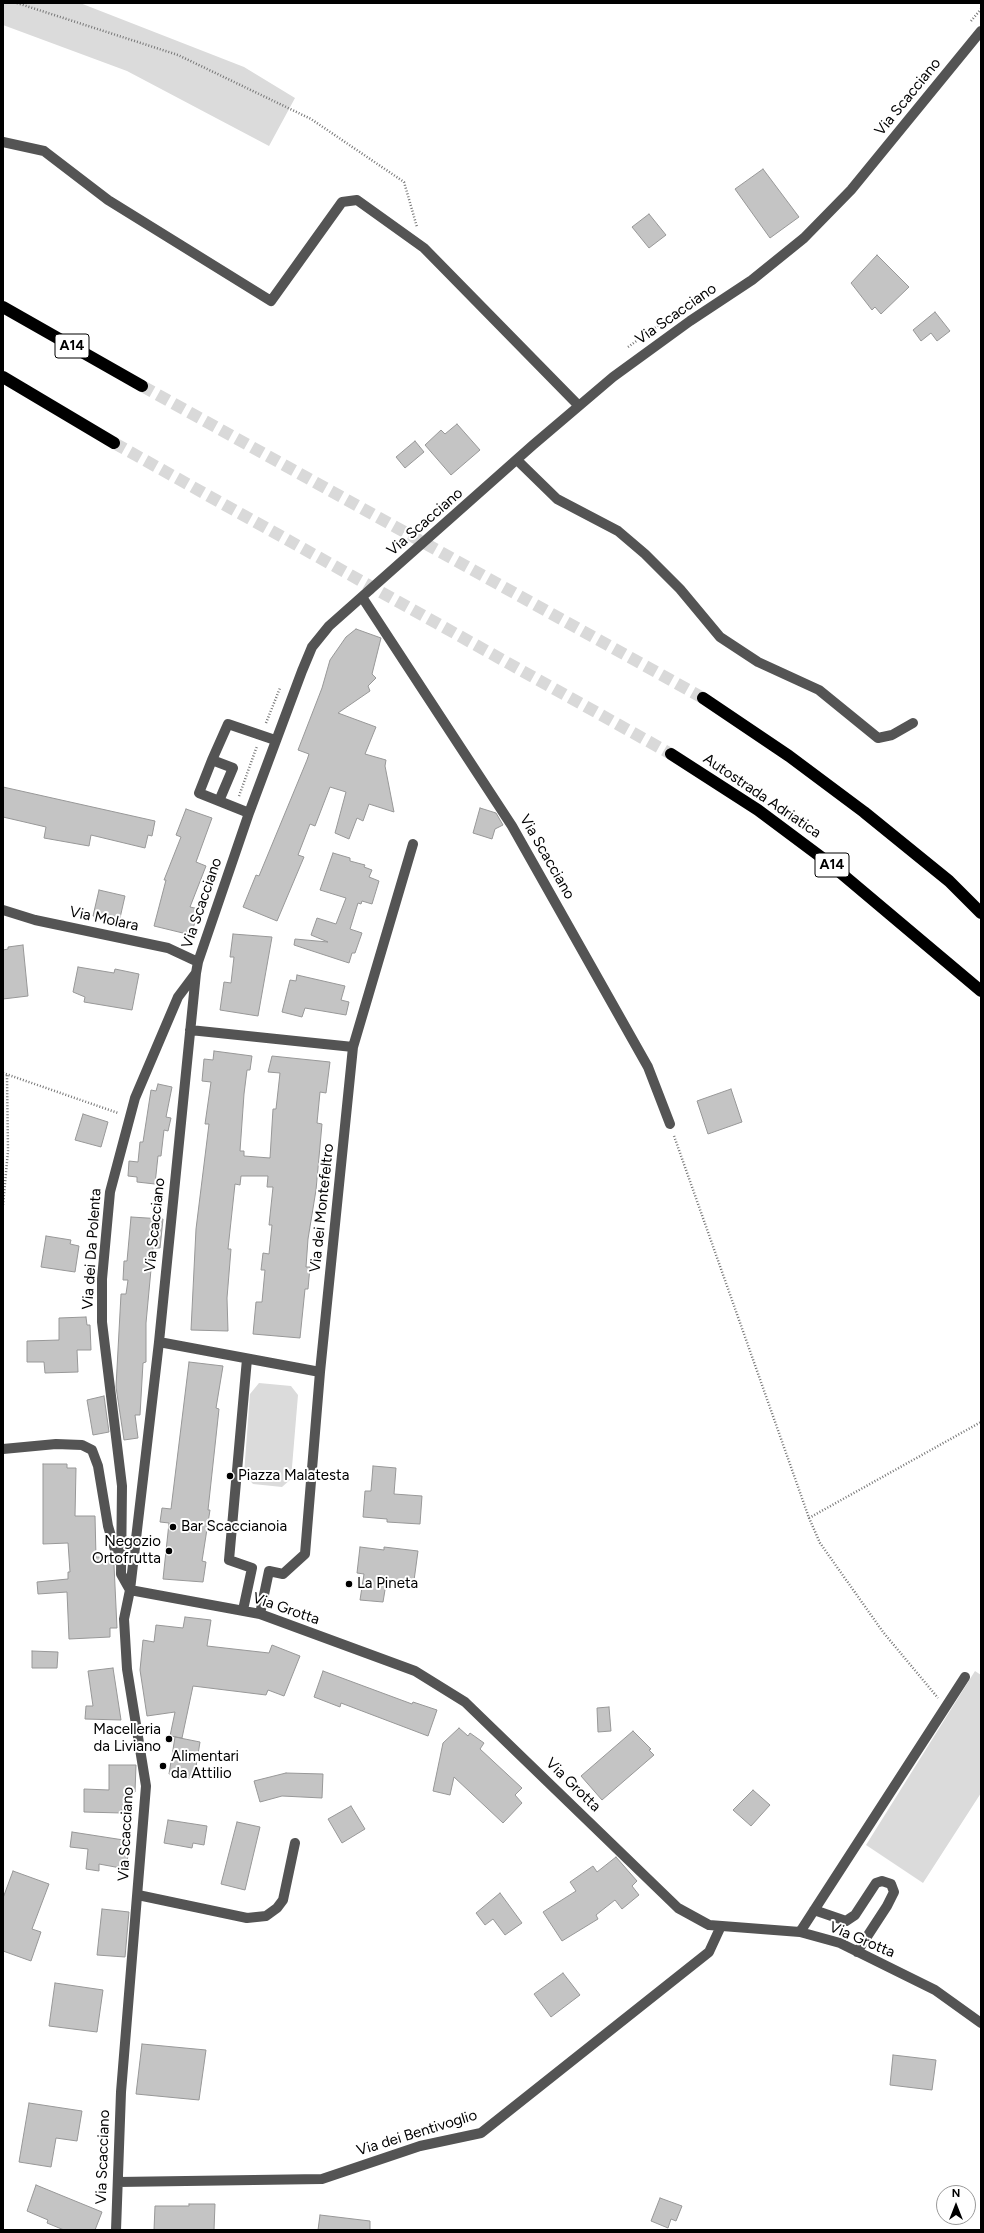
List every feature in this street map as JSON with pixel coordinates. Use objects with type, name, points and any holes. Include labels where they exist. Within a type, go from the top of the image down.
[{"type":"highway","name":"A14","points":[[3,306],[142,386]]},
{"type":"highway","points":[[3,377],[114,443]]},
{"type":"highway","points":[[703,698],[789,756],[864,812],[949,881],[981,913]]},
{"type":"highway","name":"Autostrada Adriatica","points":[[671,754],[758,810],[829,863],[981,991]]},
{"type":"street","name":"Via Scacciano","points":[[116,2230],[121,2092],[146,1786],[127,1669],[124,1619],[130,1590],[159,1342],[196,973],[198,962],[275,740],[312,647],[329,626],[613,377],[690,321],[752,280],[804,238],[851,190],[981,31]]},
{"type":"street","points":[[3,142],[44,151],[108,200],[271,301],[342,202],[357,200],[424,248],[579,406]]},
{"type":"street","points":[[517,460],[557,499],[618,531],[645,554],[680,589],[720,637],[758,662],[819,690],[878,738],[892,735],[913,723]]},
{"type":"street","name":"Via Scacciano","points":[[362,597],[512,826],[648,1067],[670,1124]]},
{"type":"street","points":[[249,813],[199,793],[228,724],[275,740]]},
{"type":"street","points":[[212,760],[232,768],[219,801]]},
{"type":"street","name":"Via dei Montefeltro","points":[[320,1372],[353,1047],[413,844]]},
{"type":"street","name":"Via Molara","points":[[3,910],[35,920],[168,948],[198,962]]},
{"type":"street","name":"Via dei Da Polenta","points":[[121,1574],[122,1486],[102,1322],[102,1279],[110,1192],[135,1098],[178,997],[196,973]]},
{"type":"street","points":[[190,1030],[353,1047]]},
{"type":"street","points":[[159,1342],[320,1372],[305,1554],[283,1574],[270,1572],[260,1614]]},
{"type":"street","points":[[244,1610],[252,1568],[229,1560],[247,1359]]},
{"type":"street","points":[[3,1449],[56,1444],[82,1445],[92,1450],[98,1466],[108,1526],[121,1574],[130,1590]]},
{"type":"street","name":"Via Grotta","points":[[130,1590],[260,1614],[415,1671],[466,1702],[678,1908],[709,1925],[800,1932],[840,1943],[935,1990],[981,2023]]},
{"type":"street","points":[[800,1932],[965,1677]]},
{"type":"street","name":"Via Scacciano","points":[[138,1895],[247,1918],[266,1916],[278,1908],[283,1900],[295,1843]]},
{"type":"street","points":[[814,1910],[846,1921],[855,1915],[876,1883],[882,1881],[891,1884],[894,1892],[887,1906],[857,1952]]},
{"type":"street","name":"Via dei Bentivoglio","points":[[118,2182],[322,2179],[420,2146],[481,2133],[709,1952],[721,1926]]},
{"type":"path","points":[[17,3],[178,55],[311,119],[404,182],[424,248]]},
{"type":"path","points":[[3,1073],[130,1117]]},
{"type":"path","points":[[3,1204],[8,1151],[7,1075]]},
{"type":"path","points":[[670,1124],[809,1518],[820,1543],[883,1632],[946,1707]]},
{"type":"path","points":[[809,1518],[981,1422]]},
{"type":"shaded area","points":[[3,3],[80,3],[244,67],[295,98],[269,146],[127,71],[3,25]]},
{"type":"shaded area","points":[[259,1383],[291,1386],[298,1395],[291,1479],[282,1487],[253,1484],[244,1474],[250,1394]]},
{"type":"shaded area","points":[[975,1671],[981,1675],[981,1793],[923,1883],[866,1845]]},
{"type":"building","points":[[763,169],[799,217],[770,238],[735,189]]},
{"type":"building","points":[[649,214],[666,235],[649,248],[632,227]]},
{"type":"building","points":[[877,255],[909,287],[881,314],[875,307],[872,310],[851,283]]},
{"type":"building","points":[[935,312],[950,331],[937,341],[931,333],[921,341],[913,330]]},
{"type":"building","points":[[457,424],[480,450],[451,475],[425,445],[441,430],[445,434]]},
{"type":"building","points":[[415,441],[424,452],[405,468],[396,457]]},
{"type":"building","points":[[356,629],[381,638],[372,674],[376,678],[368,686],[370,691],[338,713],[376,727],[365,754],[386,760],[385,766],[394,812],[369,804],[363,821],[357,818],[349,839],[335,833],[346,792],[330,787],[315,826],[310,824],[298,855],[304,857],[277,921],[243,907],[256,875],[259,876],[307,760],[309,754],[298,750],[322,688],[330,660],[346,637]]},
{"type":"building","points":[[3,787],[155,821],[152,836],[148,835],[145,848],[91,835],[89,846],[44,838],[46,827],[3,817]]},
{"type":"building","points":[[480,808],[496,813],[503,825],[495,829],[492,839],[473,833]]},
{"type":"building","points":[[186,809],[212,818],[196,862],[206,866],[190,907],[199,909],[191,935],[154,926],[166,880],[164,880],[181,837],[176,835]]},
{"type":"building","points":[[333,853],[350,858],[350,861],[365,865],[364,867],[372,870],[369,877],[379,881],[372,904],[362,901],[361,904],[358,903],[350,929],[362,933],[355,953],[352,953],[349,963],[294,945],[295,939],[328,942],[311,935],[317,918],[336,924],[346,898],[320,890]]},
{"type":"building","points":[[99,890],[125,896],[120,918],[110,916],[109,920],[93,916]]},
{"type":"building","points":[[233,934],[272,937],[258,1016],[220,1010],[224,982],[231,983],[234,957],[230,957]]},
{"type":"building","points":[[23,945],[28,996],[3,999],[3,950],[8,949],[8,947]]},
{"type":"building","points":[[78,967],[114,973],[115,969],[139,974],[132,1010],[84,1002],[85,997],[73,992]]},
{"type":"building","points":[[297,975],[345,986],[341,1000],[349,1002],[346,1015],[305,1008],[302,1017],[282,1012],[290,980],[296,981]]},
{"type":"building","points":[[214,1051],[252,1056],[250,1070],[247,1070],[244,1094],[240,1151],[244,1151],[244,1156],[270,1158],[273,1109],[276,1109],[280,1073],[268,1072],[272,1056],[330,1062],[326,1093],[320,1092],[317,1123],[322,1124],[316,1190],[308,1239],[306,1267],[310,1267],[308,1289],[305,1289],[300,1338],[253,1334],[256,1302],[262,1302],[265,1270],[261,1270],[263,1253],[269,1254],[272,1225],[269,1225],[273,1187],[267,1187],[268,1176],[241,1176],[240,1185],[235,1184],[228,1249],[231,1249],[227,1298],[228,1331],[191,1330],[196,1229],[209,1124],[205,1124],[211,1082],[202,1081],[204,1059],[213,1060]]},
{"type":"building","points":[[158,1084],[172,1087],[166,1117],[171,1118],[168,1131],[164,1130],[161,1156],[158,1156],[155,1184],[137,1182],[137,1177],[128,1176],[129,1161],[138,1162],[140,1142],[143,1142],[151,1090],[156,1091]]},
{"type":"building","points":[[731,1089],[742,1122],[708,1134],[697,1101]]},
{"type":"building","points":[[83,1114],[108,1122],[101,1147],[75,1140]]},
{"type":"building","points":[[131,1217],[163,1219],[160,1248],[153,1248],[146,1323],[146,1362],[143,1363],[140,1415],[135,1415],[138,1438],[124,1440],[116,1387],[121,1294],[126,1294],[128,1280],[123,1280],[124,1261],[127,1261]]},
{"type":"building","points":[[46,1236],[71,1240],[70,1244],[79,1246],[75,1272],[41,1267]]},
{"type":"building","points":[[86,1317],[87,1325],[90,1325],[91,1350],[77,1350],[78,1372],[45,1373],[44,1362],[27,1362],[27,1341],[59,1340],[59,1318]]},
{"type":"building","points":[[189,1362],[223,1366],[216,1408],[219,1409],[208,1510],[210,1510],[202,1561],[206,1562],[203,1582],[163,1579],[169,1523],[160,1522],[162,1508],[171,1509]]},
{"type":"building","points":[[104,1396],[109,1432],[93,1435],[87,1400]]},
{"type":"building","points":[[43,1464],[67,1464],[67,1468],[76,1468],[75,1516],[95,1516],[96,1557],[110,1557],[114,1565],[117,1628],[110,1628],[110,1637],[69,1639],[67,1592],[38,1594],[37,1582],[68,1579],[68,1572],[70,1572],[68,1543],[43,1544]]},
{"type":"building","points":[[373,1466],[396,1468],[394,1494],[422,1496],[420,1524],[387,1522],[387,1519],[363,1517],[365,1491],[371,1491]]},
{"type":"building","points":[[360,1547],[384,1550],[384,1547],[418,1551],[413,1588],[386,1584],[383,1602],[360,1600],[364,1574],[357,1573]]},
{"type":"building","points":[[185,1617],[211,1620],[207,1646],[269,1653],[272,1645],[300,1656],[284,1696],[268,1690],[266,1695],[193,1686],[182,1738],[170,1736],[175,1712],[147,1716],[140,1670],[143,1640],[154,1642],[156,1625],[183,1628]]},
{"type":"building","points":[[32,1651],[58,1652],[57,1668],[32,1668]]},
{"type":"building","points":[[113,1668],[121,1720],[85,1719],[86,1706],[93,1706],[88,1671]]},
{"type":"building","points":[[323,1671],[412,1704],[413,1702],[437,1710],[428,1736],[341,1703],[340,1707],[314,1697]]},
{"type":"building","points":[[609,1707],[611,1731],[598,1732],[597,1708]]},
{"type":"building","points":[[459,1728],[468,1736],[470,1733],[484,1743],[480,1749],[522,1788],[515,1795],[522,1803],[503,1823],[454,1777],[450,1795],[433,1791],[443,1743]]},
{"type":"building","points":[[633,1731],[651,1749],[649,1750],[654,1755],[602,1800],[581,1776]]},
{"type":"building","points":[[175,1737],[200,1742],[194,1779],[169,1774]]},
{"type":"building","points":[[109,1765],[136,1765],[135,1792],[127,1792],[127,1809],[122,1809],[122,1813],[84,1812],[84,1789],[109,1790]]},
{"type":"building","points":[[286,1773],[323,1774],[322,1798],[282,1796],[260,1802],[254,1781]]},
{"type":"building","points":[[753,1790],[770,1805],[751,1826],[733,1810]]},
{"type":"building","points":[[351,1806],[365,1829],[342,1843],[328,1819]]},
{"type":"building","points":[[168,1820],[207,1826],[204,1845],[193,1843],[192,1848],[164,1843]]},
{"type":"building","points":[[237,1822],[260,1827],[245,1890],[221,1884]]},
{"type":"building","points":[[72,1832],[130,1841],[126,1869],[99,1864],[99,1871],[86,1869],[88,1849],[70,1847]]},
{"type":"building","points":[[616,1857],[637,1881],[632,1886],[639,1895],[622,1909],[615,1900],[596,1915],[598,1919],[562,1941],[543,1912],[576,1891],[570,1882],[593,1866],[597,1872]]},
{"type":"building","points":[[13,1871],[49,1884],[32,1929],[41,1932],[31,1961],[3,1951],[3,1898]]},
{"type":"building","points":[[500,1893],[522,1923],[505,1935],[493,1919],[485,1925],[476,1913]]},
{"type":"building","points":[[102,1909],[129,1912],[125,1957],[97,1955]]},
{"type":"building","points":[[563,1973],[580,1995],[551,2017],[534,1994]]},
{"type":"building","points":[[55,1983],[103,1990],[97,2032],[49,2026]]},
{"type":"building","points":[[142,2044],[206,2050],[199,2100],[136,2094]]},
{"type":"building","points":[[893,2055],[936,2060],[932,2090],[890,2085]]},
{"type":"building","points":[[29,2103],[82,2111],[77,2141],[56,2138],[51,2167],[19,2162]]},
{"type":"building","points":[[36,2185],[102,2212],[95,2230],[64,2230],[47,2223],[48,2220],[27,2211]]},
{"type":"building","points":[[660,2198],[682,2206],[676,2221],[671,2219],[668,2228],[651,2221]]},
{"type":"building","points":[[189,2204],[215,2204],[214,2230],[154,2230],[155,2206],[189,2206]]},
{"type":"building","points":[[320,2215],[370,2221],[370,2230],[318,2230]]},
{"type":"tunnel","points":[[142,386],[703,698]]},
{"type":"tunnel","points":[[114,443],[671,754]]},
{"type":"place","name":"Piazza Malatesta","points":[[230,1476]]},
{"type":"place","name":"Bar Scaccianoia","points":[[173,1527]]},
{"type":"place","name":"Negozio Ortofrutta","points":[[169,1551]]},
{"type":"place","name":"La Pineta","points":[[349,1584]]},
{"type":"place","name":"Macelleria da Liviano","points":[[169,1739]]},
{"type":"place","name":"Alimentari da Attilio","points":[[163,1766]]}]
